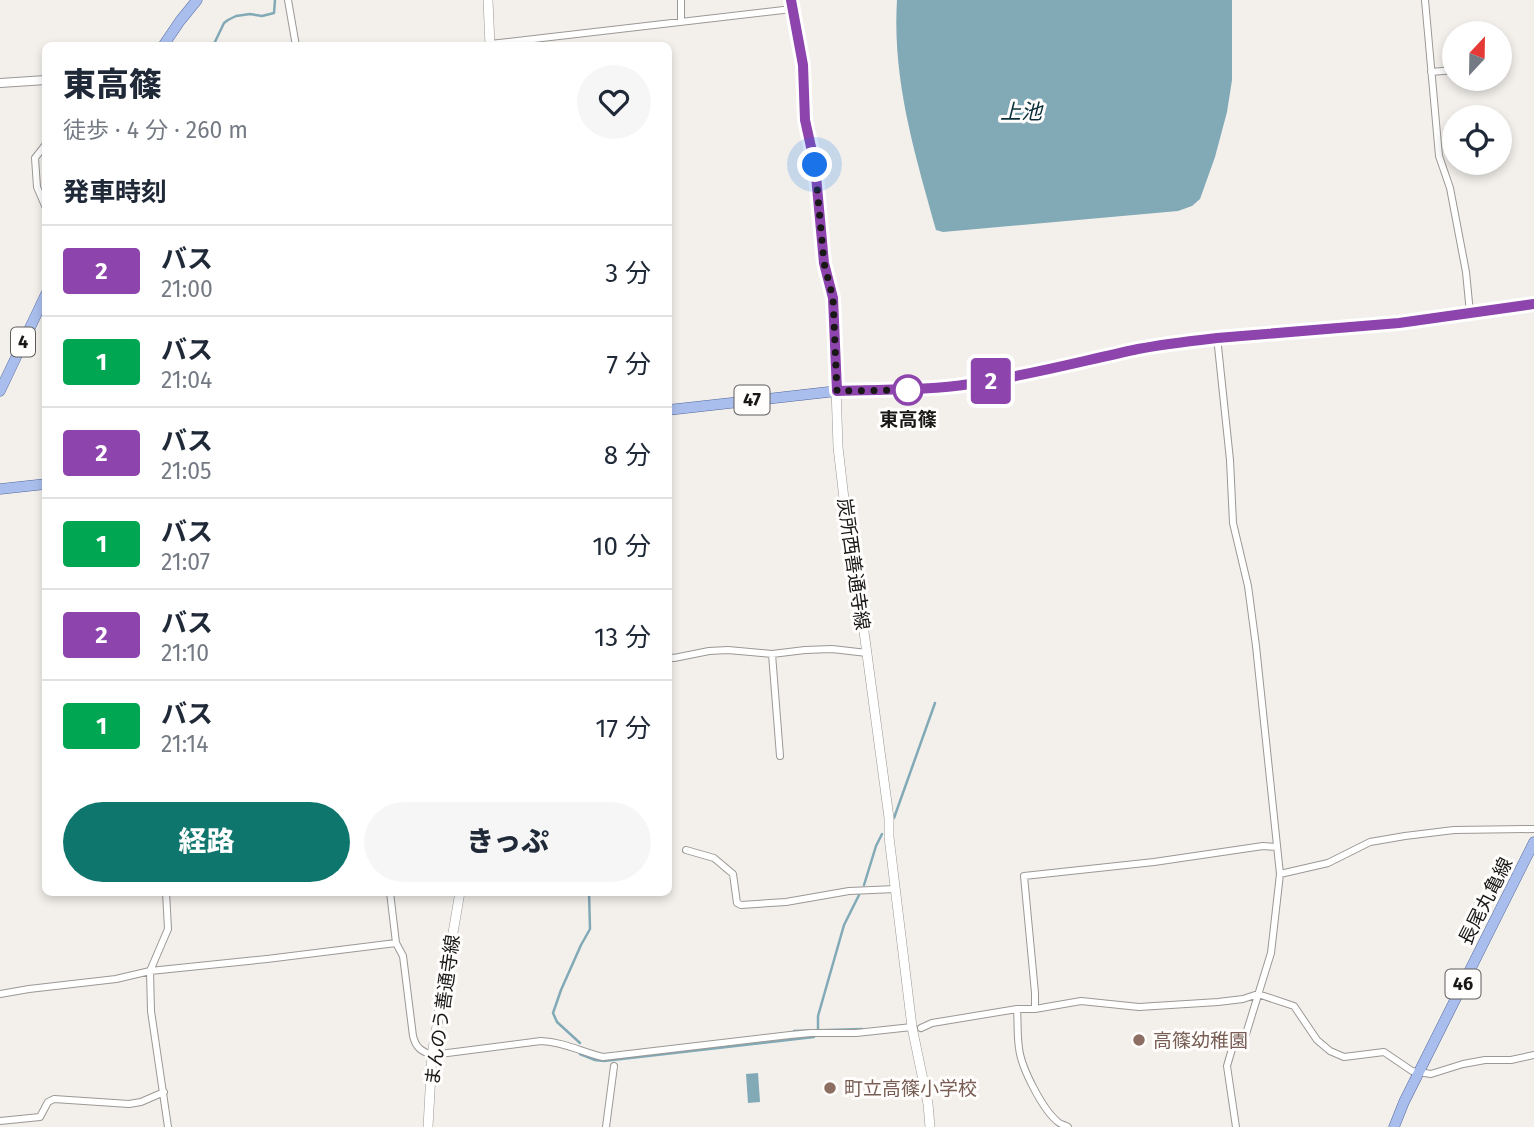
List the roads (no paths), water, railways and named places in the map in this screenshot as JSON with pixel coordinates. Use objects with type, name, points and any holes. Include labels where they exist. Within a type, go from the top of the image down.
[{"type":"main road","points":[[166,42],[197,0]]},
{"type":"main road","points":[[488,0],[490,42]]},
{"type":"main road","name":"炭所西善通寺線","points":[[792,4],[803,65],[805,120],[815,165],[824,263],[833,298],[838,447],[844,502],[856,572],[896,890],[930,1127]]},
{"type":"main road","name":"4","points":[[0,391],[42,302]]},
{"type":"main road","name":"47","points":[[672,410],[837,391],[908,390],[968,385],[1139,349],[1217,338],[1399,323],[1534,304]]},
{"type":"main road","points":[[0,489],[42,484]]},
{"type":"main road","name":"長尾丸亀線","points":[[1394,1127],[1534,842]]},
{"type":"main road","name":"まんのう善通寺線","points":[[428,1127],[432,1055],[459,896]]},
{"type":"street","points":[[288,0],[295,42]]},
{"type":"street","points":[[681,0],[681,21]]},
{"type":"street","points":[[1425,0],[1439,156],[1450,188],[1466,272],[1470,313]]},
{"type":"street","points":[[514,42],[792,4]]},
{"type":"street","points":[[1431,72],[1442,71]]},
{"type":"street","points":[[0,83],[42,80]]},
{"type":"street","points":[[42,149],[35,158],[37,187],[42,199]]},
{"type":"street","points":[[1217,338],[1230,460],[1233,523],[1253,621],[1280,874],[1271,953],[1246,1034],[1232,1049],[1227,1066],[1236,1127]]},
{"type":"street","points":[[672,658],[728,650],[772,654],[832,649],[867,653]]},
{"type":"street","points":[[772,654],[780,756]]},
{"type":"street","points":[[1280,874],[1328,863],[1370,842],[1454,830],[1534,829]]},
{"type":"street","points":[[1035,1009],[1024,876],[1154,862],[1263,846],[1277,847]]},
{"type":"street","points":[[686,850],[714,858],[733,874],[737,903],[741,905],[786,902],[849,891],[896,890]]},
{"type":"street","points":[[166,896],[168,929],[150,971],[151,1011],[167,1127]]},
{"type":"street","points":[[390,896],[396,943],[403,956],[415,1044],[421,1052],[432,1055],[541,1041],[572,1046],[603,1057],[800,1034],[856,1033],[917,1027],[1017,1009],[1035,1009],[1081,1001],[1139,1007],[1244,999],[1258,994],[1294,1006],[1317,1040],[1330,1051],[1344,1057],[1384,1052],[1412,1071],[1431,1074],[1463,1064],[1534,1055]]},
{"type":"street","points":[[0,995],[116,979],[150,971],[396,943]]},
{"type":"street","points":[[1017,1009],[1018,1048],[1032,1085],[1043,1105],[1059,1123],[1068,1127]]},
{"type":"street","points":[[606,1127],[614,1066]]},
{"type":"street","points":[[0,1121],[40,1117],[48,1102],[54,1099],[129,1104],[164,1092]]},
{"type":"water","name":"上池","points":[[897,0],[1232,0],[1232,80],[1227,112],[1200,199],[1192,206],[1178,211],[943,232],[936,230],[913,145],[902,88],[896,30]]},
{"type":"water","points":[[758,1073],[760,1102],[748,1103],[746,1074]]},
{"type":"waterway","points":[[215,42],[228,20],[236,16],[274,13],[275,0]]},
{"type":"waterway","points":[[894,818],[935,703]]},
{"type":"waterway","points":[[864,885],[882,834]]},
{"type":"waterway","points":[[818,1030],[818,1016],[844,925],[859,895]]},
{"type":"waterway","points":[[580,1043],[557,1022],[553,1013],[590,929],[589,896]]},
{"type":"waterway","points":[[794,1031],[862,1029]]},
{"type":"waterway","points":[[580,1054],[604,1061],[814,1037]]},
{"type":"place","name":"東高篠","points":[[908,390]]},
{"type":"place","name":"高篠幼稚園","points":[[1139,1040]]},
{"type":"place","name":"町立高篠小学校","points":[[830,1088]]}]
